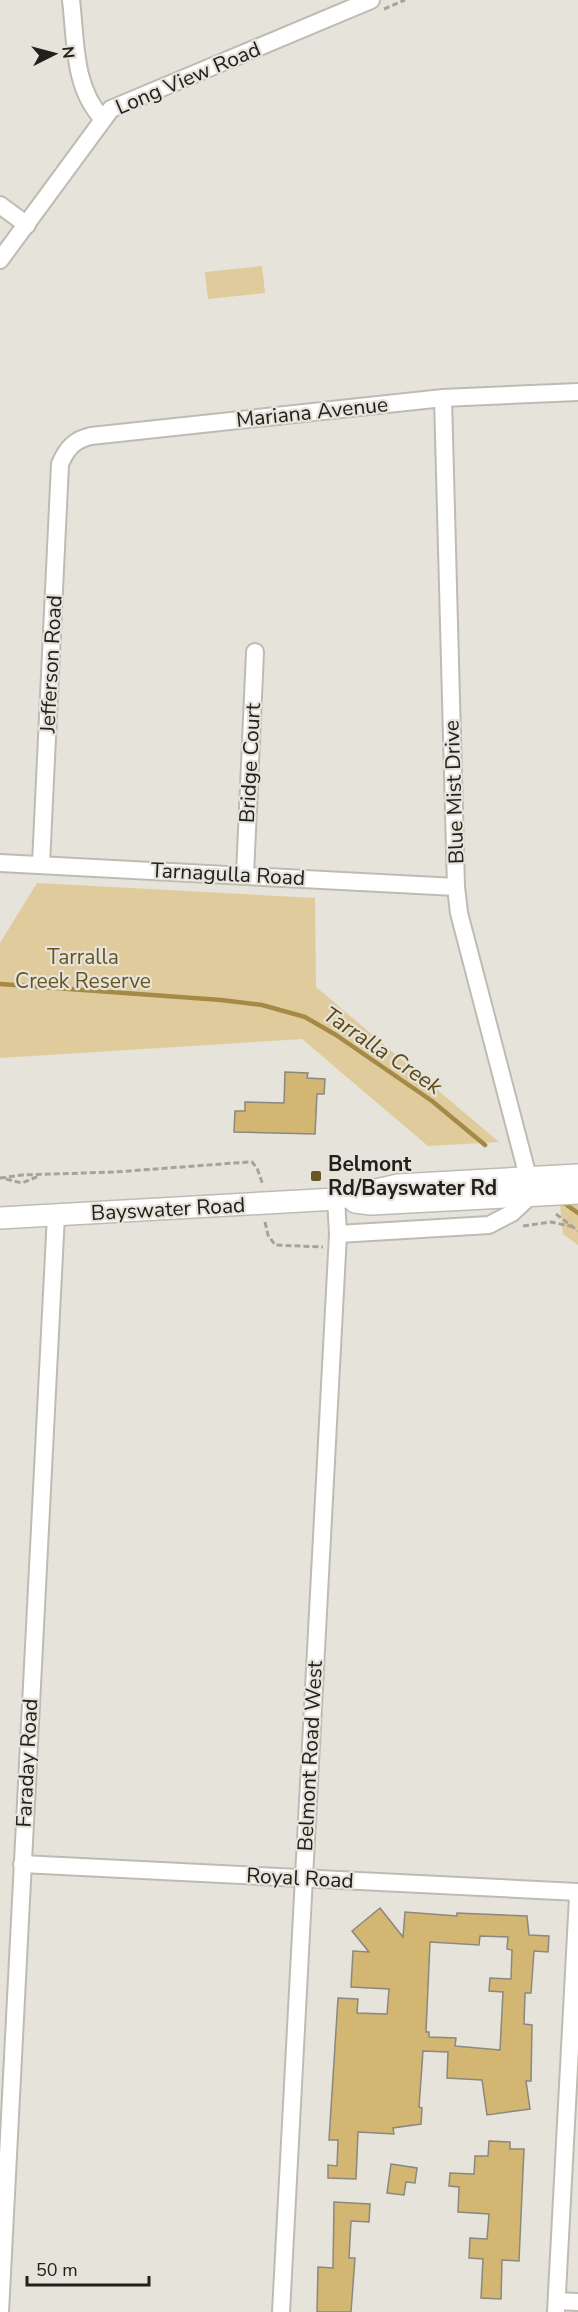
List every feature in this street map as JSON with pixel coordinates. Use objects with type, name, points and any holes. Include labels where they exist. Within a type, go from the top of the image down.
[{"type":"main road","name":"Bayswater Road","points":[[529,1187],[578,1175]]},
{"type":"main road","name":"Bayswater Road","points":[[0,1218],[336,1200],[398,1185],[529,1187],[578,1193]]},
{"type":"street","points":[[71,0],[80,78],[92,108],[103,119]]},
{"type":"street","name":"Long View Road","points":[[0,260],[111,109],[374,6]]},
{"type":"street","points":[[0,205],[27,225]]},
{"type":"street","name":"Mariana Avenue","points":[[60,464],[75,441],[91,436],[443,398],[578,392]]},
{"type":"street","name":"Blue Mist Drive","points":[[443,398],[456,887],[459,912],[529,1187]]},
{"type":"street","name":"Jefferson Road","points":[[41,864],[60,464]]},
{"type":"street","name":"Bridge Court","points":[[245,875],[255,652]]},
{"type":"street","name":"Tarnagulla Road","points":[[0,862],[456,887]]},
{"type":"street","points":[[338,1234],[497,1228],[512,1213],[529,1187]]},
{"type":"street","name":"Belmont Road West","points":[[281,2312],[338,1234],[336,1200]]},
{"type":"street","name":"Faraday Road","points":[[0,2312],[56,1215]]},
{"type":"street","name":"Royal Road","points":[[22,1864],[578,1892]]},
{"type":"street","points":[[578,1896],[574,2035],[556,2307],[578,2302]]},
{"type":"path","points":[[374,6],[405,0]]},
{"type":"path","points":[[12,1175],[40,1176],[22,1183],[2,1178],[12,1175]]},
{"type":"path","points":[[554,1213],[560,1215],[578,1230]]},
{"type":"path","points":[[497,1228],[551,1222],[574,1227]]},
{"type":"green space","points":[[262,266],[265,293],[208,299],[205,272]]},
{"type":"green space","name":"Tarralla Creek Reserve","points":[[37,883],[315,898],[316,987],[499,1142],[428,1146],[302,1039],[0,1058],[0,943]]},
{"type":"green space","points":[[578,1203],[578,1245],[563,1234],[560,1204]]},
{"type":"building","points":[[285,1072],[308,1073],[307,1078],[325,1079],[324,1094],[317,1094],[315,1134],[234,1132],[235,1111],[245,1111],[245,1102],[284,1103]]},
{"type":"building","points":[[380,1908],[403,1937],[405,1912],[457,1916],[457,1913],[527,1916],[529,1935],[549,1936],[548,1952],[534,1951],[531,1993],[525,1993],[524,2024],[532,2025],[531,2081],[526,2081],[530,2109],[487,2115],[482,2080],[447,2078],[448,2052],[423,2051],[419,2107],[422,2108],[421,2124],[393,2128],[394,2134],[358,2132],[356,2179],[328,2178],[328,2165],[337,2166],[338,2140],[329,2140],[338,1998],[358,1999],[357,2013],[387,2014],[389,1989],[351,1987],[353,1951],[369,1952],[352,1931]],"holes":[[[480,1936],[508,1937],[507,1949],[512,1950],[511,1979],[490,1978],[489,1991],[503,1992],[500,2050],[455,2046],[456,2038],[429,2037],[429,2032],[426,2032],[430,1942],[479,1945]]]},
{"type":"building","points":[[489,2141],[510,2142],[510,2149],[524,2149],[519,2261],[502,2260],[501,2299],[481,2298],[483,2259],[469,2258],[470,2238],[487,2239],[489,2214],[458,2212],[459,2187],[449,2186],[450,2173],[474,2174],[475,2156],[488,2156]]},
{"type":"building","points":[[391,2164],[417,2168],[415,2183],[406,2182],[404,2195],[387,2193]]},
{"type":"building","points":[[334,2202],[370,2204],[369,2222],[351,2221],[349,2258],[355,2258],[351,2312],[317,2312],[318,2267],[333,2268]]},
{"type":"waterway","name":"Tarralla Creek","points":[[0,984],[221,1000],[262,1005],[305,1017],[336,1035],[432,1101],[485,1145]]},
{"type":"waterway","name":"Tarralla Creek","points":[[564,1203],[578,1213]]},
{"type":"place","name":"Belmont Rd/Bayswater Rd","points":[[316,1176]]}]
